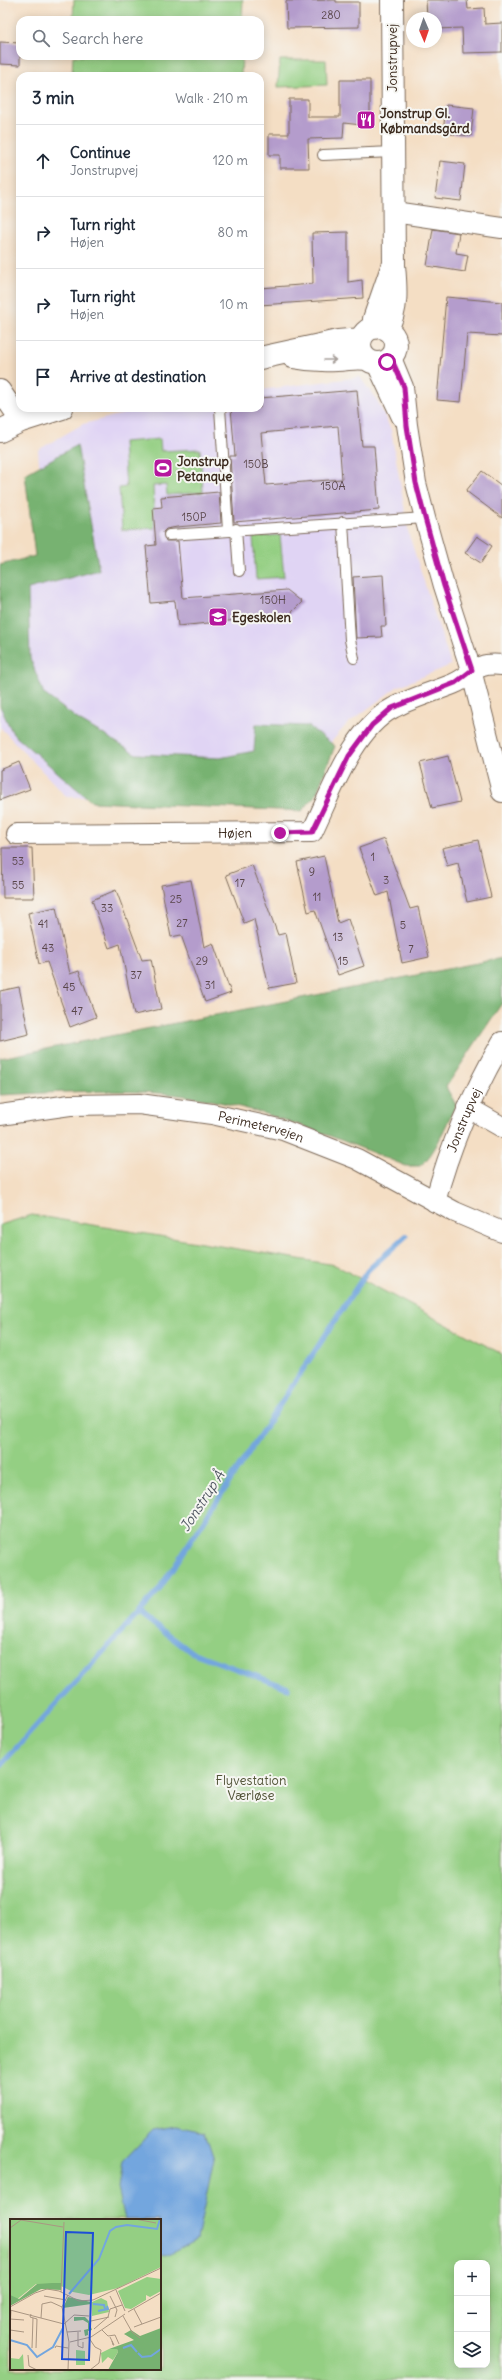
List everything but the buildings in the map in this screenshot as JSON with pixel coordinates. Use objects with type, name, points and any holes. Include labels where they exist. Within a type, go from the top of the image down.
[{"type":"street","name":"Jonstrupvej","points":[[376,346],[394,315],[397,298],[394,266],[392,0]]},
{"type":"street","points":[[394,212],[502,228]]},
{"type":"street","points":[[269,357],[309,360],[337,360],[356,357],[376,346],[407,426],[416,483],[425,518],[444,586],[472,670],[502,792]]},
{"type":"street","points":[[0,390],[21,421]]},
{"type":"street","points":[[0,431],[21,421],[49,412]]},
{"type":"street","points":[[472,670],[488,664],[502,665]]},
{"type":"street","name":"Højen","points":[[16,834],[312,832],[349,756],[372,725],[392,708],[455,683],[472,670]]},
{"type":"street","name":"Jonstrupvej","points":[[435,1202],[467,1107],[479,1080],[502,1042]]},
{"type":"street","name":"Perimetervejen","points":[[0,1115],[70,1105],[138,1104],[212,1114],[283,1130],[357,1159],[435,1202],[502,1232]]},
{"type":"street","points":[[467,1107],[502,1127]]},
{"type":"lane","points":[[323,156],[393,152]]},
{"type":"lane","points":[[220,412],[232,530],[239,571]]},
{"type":"lane","points":[[169,535],[343,522],[425,518]]},
{"type":"lane","points":[[343,522],[350,640],[354,658]]},
{"type":"shaded area","name":"Egeskolen","points":[[360,377],[378,402],[391,430],[409,535],[451,665],[397,687],[347,724],[280,801],[67,797],[0,727],[0,569],[47,560],[38,450],[83,424],[130,412],[264,412],[264,389]]},
{"type":"green space","points":[[74,0],[243,0],[242,16],[73,16]]},
{"type":"green space","points":[[73,60],[242,60],[241,72],[72,72]]},
{"type":"green space","points":[[280,60],[326,60],[327,85],[278,87]]},
{"type":"green space","name":"Jonstrup Petanque","points":[[160,439],[161,451],[200,449],[203,492],[167,495],[166,485],[153,486],[155,528],[122,530],[119,488],[126,487],[123,442]]},
{"type":"green space","points":[[77,445],[99,570],[28,589],[30,658],[44,694],[79,720],[136,754],[220,758],[254,751],[256,724],[308,726],[335,746],[316,795],[302,811],[92,802],[13,734],[0,706],[0,565],[35,556],[25,474]]},
{"type":"green space","points":[[280,535],[284,577],[256,579],[253,537]]},
{"type":"green space","points":[[502,958],[502,1003],[446,1087],[456,1105],[436,1146],[420,1166],[406,1166],[330,1136],[252,1110],[199,1098],[149,1092],[125,1091],[0,1095],[0,1058]]},
{"type":"green space","name":"Flyvestation Værløse","points":[[32,1215],[335,1265],[502,1354],[502,2380],[0,2380],[0,1225]]},
{"type":"water","points":[[175,2126],[205,2132],[214,2159],[197,2240],[166,2256],[161,2255],[161,2219],[125,2219],[118,2188],[122,2162],[153,2130]]},
{"type":"waterway","name":"Jonstrup Å","points":[[0,1766],[158,1591],[368,1270],[406,1236]]},
{"type":"waterway","points":[[139,1613],[191,1652],[288,1688]]},
{"type":"place","name":"Jonstrup Gl. Købmandsgård","points":[[366,120]]},
{"type":"place","name":"Jonstrup Petanque","points":[[163,468]]},
{"type":"place","name":"Egeskolen","points":[[218,617]]},
{"type":"route","points":[[280,833],[312,832],[349,756],[372,725],[392,708],[455,683],[472,670],[444,586],[416,483],[407,426],[404,387],[391,358],[387,362]]}]
